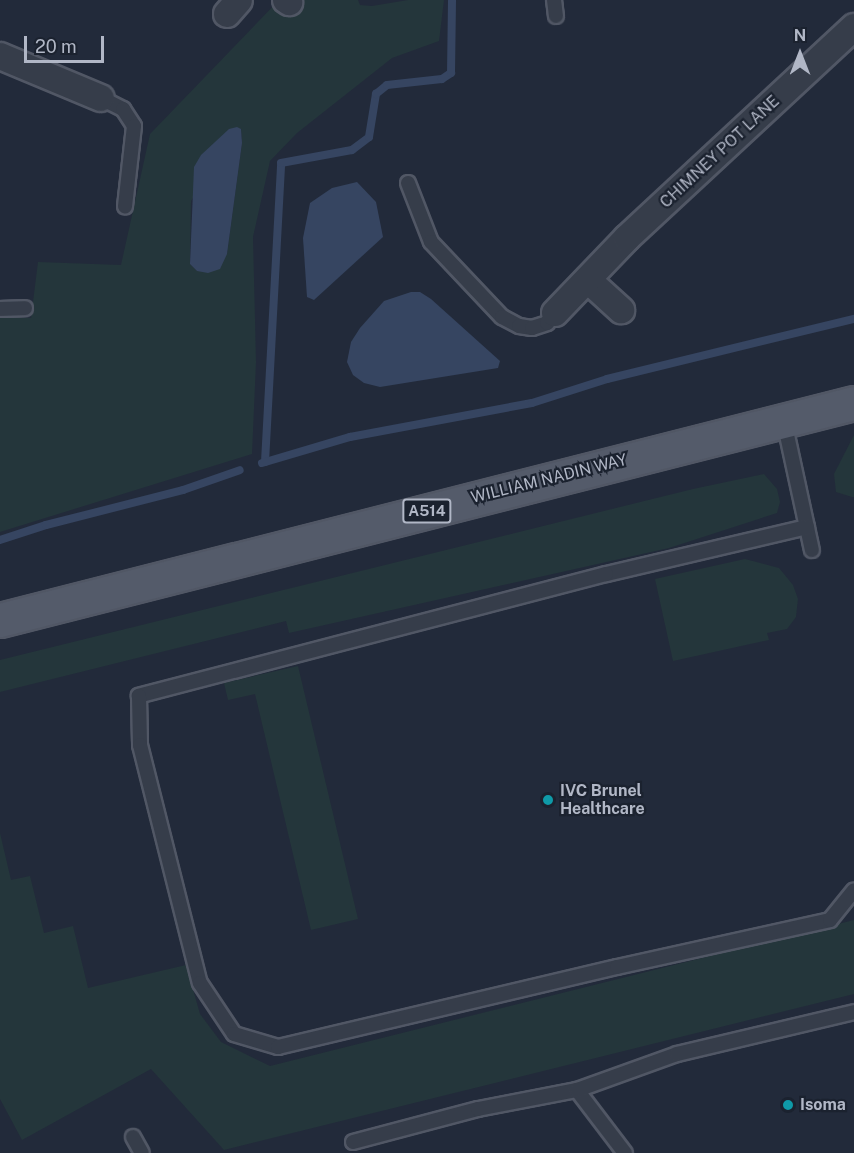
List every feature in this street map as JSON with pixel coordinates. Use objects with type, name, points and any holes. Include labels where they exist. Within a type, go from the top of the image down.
[{"type":"main road","name":"WILLIAM NADIN WAY","points":[[0,620],[609,463],[854,403]]},
{"type":"street","name":"CHIMNEY POT LANE","points":[[555,313],[627,238],[854,27]]},
{"type":"street","points":[[0,56],[100,98]]},
{"type":"street","points":[[588,280],[621,310]]},
{"type":"lane","points":[[554,0],[556,16]]},
{"type":"lane","points":[[100,98],[123,109],[134,126],[125,206]]},
{"type":"lane","points":[[408,183],[431,242],[502,317],[519,326],[532,328],[547,323],[555,313]]},
{"type":"lane","points":[[0,309],[25,308]]},
{"type":"lane","points":[[784,421],[812,550]]},
{"type":"lane","points":[[807,526],[606,574],[139,696],[140,745],[200,983],[234,1034],[278,1047],[617,967],[830,920],[854,890]]},
{"type":"lane","points":[[353,1142],[478,1109],[577,1090],[677,1054],[854,1012]]},
{"type":"lane","points":[[577,1090],[625,1153]]},
{"type":"lane","points":[[133,1137],[142,1153]]},
{"type":"shaded area","points":[[279,0],[358,0],[360,5],[372,6],[408,0],[444,0],[439,41],[392,58],[297,133],[270,161],[253,237],[256,362],[252,454],[0,532],[0,317],[31,318],[38,262],[121,265],[150,134]],"holes":[[[241,129],[242,143],[227,254],[197,271],[190,264],[191,201]]]},
{"type":"shaded area","points":[[854,435],[854,497],[852,497],[836,492],[834,474]]},
{"type":"shaded area","points":[[764,474],[777,489],[780,502],[777,513],[669,548],[289,633],[286,621],[0,692],[0,660],[693,489]]},
{"type":"shaded area","points":[[745,559],[779,568],[793,585],[798,599],[796,617],[787,629],[767,633],[769,640],[673,661],[655,579]]},
{"type":"shaded area","points":[[298,666],[358,919],[311,930],[255,694],[228,700],[224,683]]},
{"type":"shaded area","points":[[0,833],[11,880],[30,876],[44,933],[73,926],[88,988],[186,965],[200,1014],[221,1042],[270,1066],[854,920],[854,994],[224,1150],[151,1069],[22,1140],[0,1099]]},
{"type":"water","points":[[237,127],[241,129],[242,143],[227,254],[220,269],[208,273],[197,271],[190,264],[194,167],[201,155],[229,129]]},
{"type":"water","points":[[357,182],[376,202],[383,237],[314,300],[307,297],[303,238],[310,203],[332,188]]},
{"type":"water","points":[[411,292],[420,292],[431,299],[500,361],[498,368],[380,387],[364,383],[353,375],[347,362],[351,342],[360,328],[384,301]]},
{"type":"waterway","points":[[265,462],[281,163],[352,150],[369,137],[376,94],[387,85],[442,79],[451,73],[452,0]]},
{"type":"waterway","points":[[262,463],[350,437],[532,403],[607,379],[854,319]]},
{"type":"waterway","points":[[0,540],[46,525],[183,490],[240,470]]},
{"type":"place","name":"IVC Brunel Healthcare","points":[[548,800]]},
{"type":"place","name":"Isoma","points":[[788,1105]]}]
